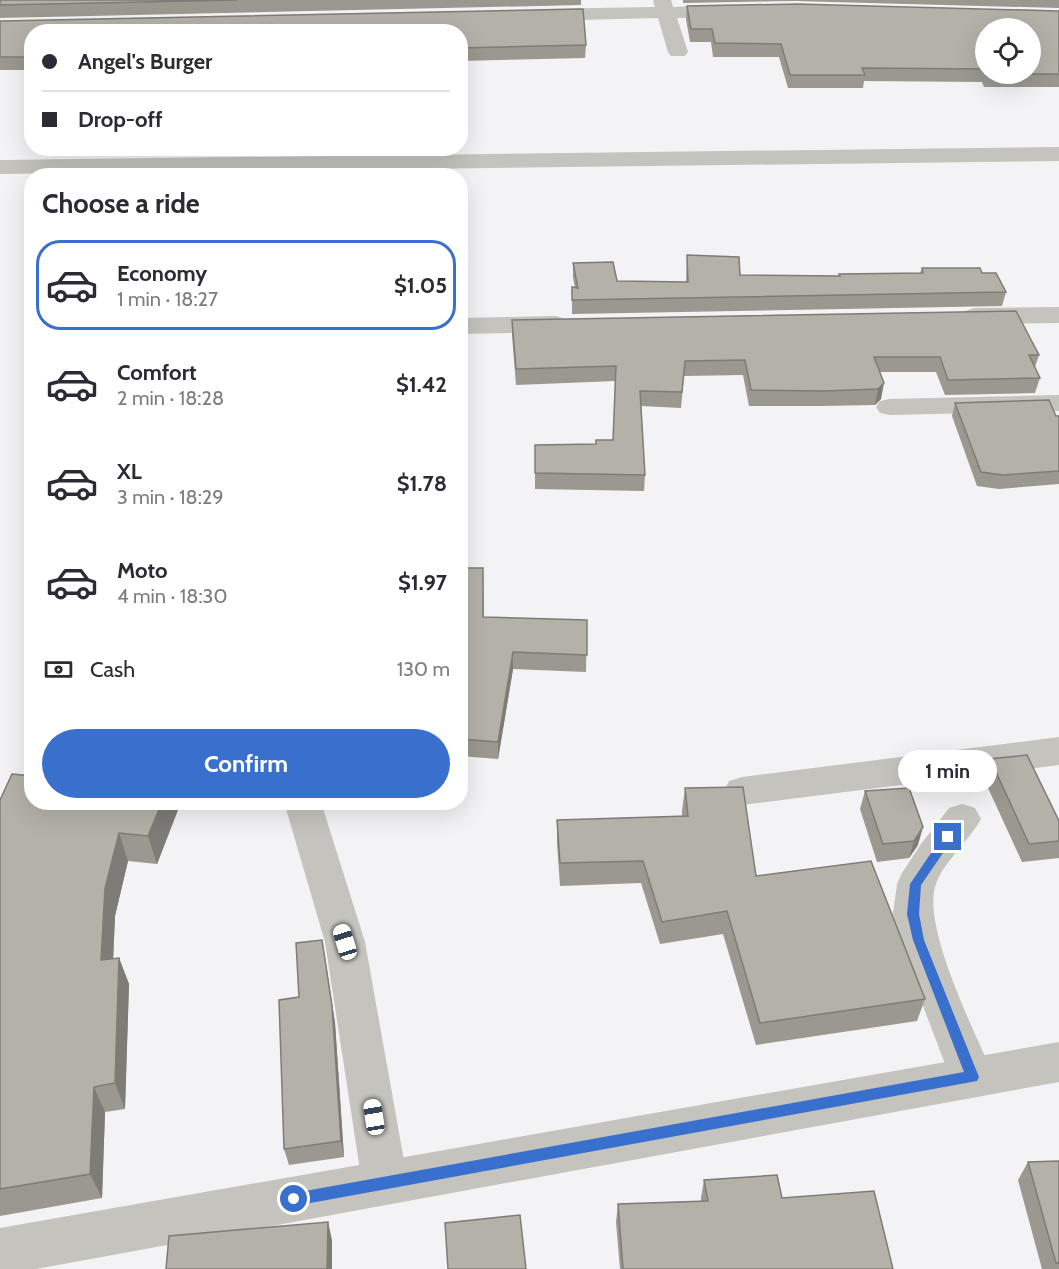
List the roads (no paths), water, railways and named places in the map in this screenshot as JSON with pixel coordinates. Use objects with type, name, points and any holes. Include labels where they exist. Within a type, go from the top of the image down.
[{"type":"street","points":[[525,16],[663,6],[745,11]]},
{"type":"street","points":[[663,6],[678,52]]},
{"type":"street","points":[[0,166],[1059,154]]},
{"type":"street","points":[[951,317],[1059,315]]},
{"type":"street","points":[[468,326],[580,324]]},
{"type":"street","points":[[890,406],[1059,403]]},
{"type":"street","points":[[742,791],[1059,751]]},
{"type":"street","points":[[304,810],[345,942],[385,1183]]},
{"type":"street","points":[[963,819],[934,855],[916,884],[913,914],[918,940],[972,1077]]},
{"type":"street","points":[[0,1252],[1059,1062]]}]
